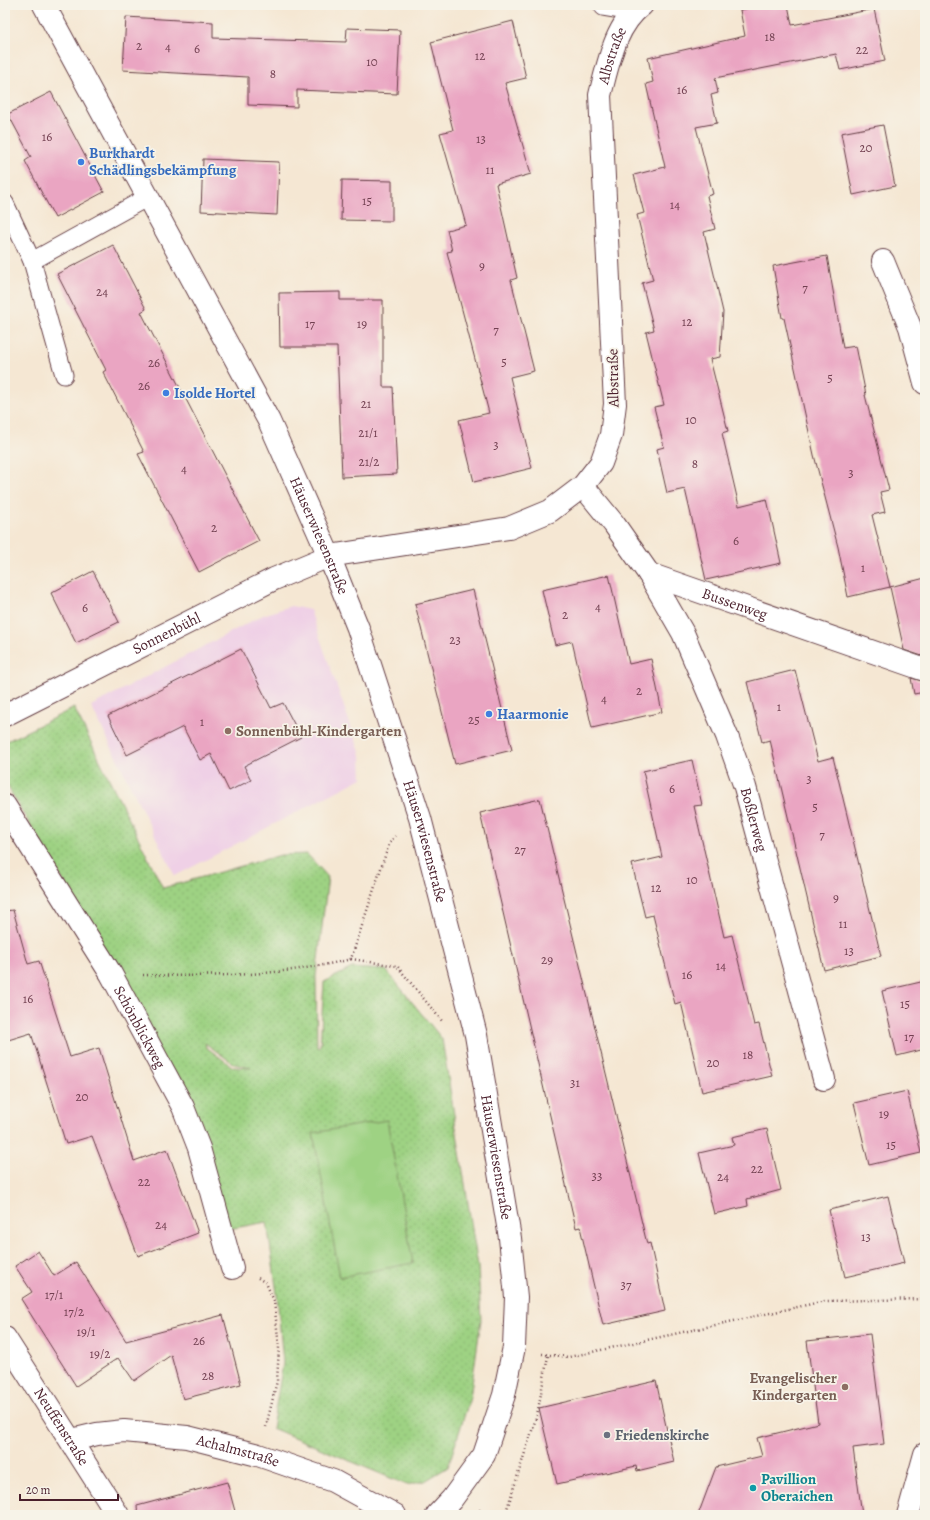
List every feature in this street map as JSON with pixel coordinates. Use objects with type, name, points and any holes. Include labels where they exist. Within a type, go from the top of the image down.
[{"type":"street","name":"Häuserwiesenstraße","points":[[44,5],[269,421],[330,556],[358,628],[420,818],[476,1035],[510,1238],[516,1297],[514,1347],[504,1395],[484,1455],[452,1499],[437,1515]]},
{"type":"street","points":[[605,5],[639,8]]},
{"type":"street","name":"Albstraße","points":[[330,556],[509,528],[550,511],[583,486],[601,463],[611,435],[615,404],[600,96],[609,60],[621,32],[639,8]]},
{"type":"street","points":[[883,261],[910,327],[925,383]]},
{"type":"street","points":[[583,486],[614,524],[649,574]]},
{"type":"street","name":"Sonnenbühl","points":[[5,715],[274,579],[330,556]]},
{"type":"street","name":"Bussenweg","points":[[649,574],[925,670]]},
{"type":"street","name":"Boßlerweg","points":[[649,574],[683,633],[727,736],[743,780],[824,1079]]},
{"type":"street","name":"Schönblickweg","points":[[5,806],[111,974],[183,1107],[199,1148],[232,1268]]},
{"type":"street","name":"Neuffenstraße","points":[[5,1338],[72,1440],[118,1515]]},
{"type":"street","name":"Achalmstraße","points":[[72,1440],[97,1434],[124,1431],[187,1437],[258,1455],[333,1481],[395,1515]]},
{"type":"street","points":[[908,1515],[925,1454]]},
{"type":"lane","points":[[32,261],[148,196]]},
{"type":"lane","points":[[5,203],[32,261],[64,375]]},
{"type":"path","points":[[351,959],[389,844],[401,828],[420,818]]},
{"type":"path","points":[[111,974],[253,975],[332,964],[351,959],[397,966],[446,1025],[461,1033],[476,1035]]},
{"type":"path","points":[[232,1268],[251,1273],[266,1283],[274,1301],[279,1347],[277,1381],[258,1455]]},
{"type":"path","points":[[514,1347],[548,1356],[569,1356],[825,1301],[925,1299]]},
{"type":"path","points":[[505,1515],[537,1415],[548,1356]]},
{"type":"shaded area","name":"Sonnenbühl-Kindergarten","points":[[291,606],[310,610],[361,755],[362,778],[175,876],[91,706],[263,615]]},
{"type":"green space","points":[[74,708],[163,888],[281,855],[307,854],[328,877],[316,976],[317,1048],[320,1046],[324,982],[352,968],[386,970],[442,1039],[478,1266],[481,1320],[470,1398],[448,1467],[425,1481],[407,1485],[272,1428],[283,1363],[277,1294],[267,1222],[229,1229],[109,959],[5,782],[5,742]],"holes":[[[205,1043],[234,1064],[251,1068],[233,1067],[206,1047]]]},
{"type":"green space","points":[[387,1120],[413,1263],[340,1277],[313,1133]]},
{"type":"building","points":[[765,5],[788,5],[792,25],[874,9],[885,61],[840,70],[836,54],[715,78],[718,93],[711,95],[717,123],[696,127],[713,194],[707,196],[715,229],[704,232],[723,312],[720,357],[710,359],[728,431],[722,433],[739,506],[767,499],[781,563],[706,580],[685,489],[667,493],[657,449],[664,447],[654,407],[664,405],[646,332],[654,330],[642,283],[653,280],[637,215],[644,213],[634,175],[665,167],[646,84],[653,82],[648,58],[745,36],[740,10]]},
{"type":"building","points":[[126,17],[213,22],[213,38],[346,42],[347,28],[400,30],[397,94],[297,90],[297,107],[248,105],[248,77],[123,70]]},
{"type":"building","points":[[513,21],[526,78],[505,83],[531,174],[496,184],[517,278],[511,280],[534,371],[510,377],[532,468],[474,482],[459,420],[489,413],[447,252],[452,251],[447,230],[466,225],[440,133],[453,130],[431,42]]},
{"type":"building","points":[[51,92],[104,192],[55,218],[25,161],[31,157],[8,114]]},
{"type":"building","points":[[883,125],[895,186],[853,195],[841,133]]},
{"type":"building","points":[[203,159],[279,162],[277,215],[201,211]]},
{"type":"building","points":[[342,180],[392,181],[392,221],[341,220]]},
{"type":"building","points":[[113,245],[146,309],[141,312],[259,541],[199,572],[138,454],[144,452],[103,372],[106,370],[57,274]]},
{"type":"building","points":[[827,256],[843,348],[856,346],[865,395],[889,490],[880,492],[885,512],[872,515],[890,587],[848,597],[838,547],[814,455],[784,318],[782,318],[773,266]]},
{"type":"building","points":[[340,292],[340,300],[383,300],[383,387],[393,387],[397,474],[342,477],[337,347],[280,347],[279,293]]},
{"type":"building","points":[[93,571],[119,622],[76,643],[51,593]]},
{"type":"building","points":[[609,575],[629,664],[651,659],[662,712],[592,728],[572,641],[555,645],[542,590]]},
{"type":"building","points":[[925,578],[925,657],[904,650],[890,587]]},
{"type":"building","points":[[473,590],[512,750],[455,764],[415,604]]},
{"type":"building","points":[[241,649],[271,708],[283,703],[301,737],[244,766],[251,780],[229,791],[211,754],[200,760],[183,727],[127,755],[108,716]]},
{"type":"building","points":[[795,670],[818,761],[833,757],[881,956],[824,970],[770,740],[762,742],[747,682]]},
{"type":"building","points":[[911,678],[925,682],[925,692],[914,694]]},
{"type":"building","points":[[692,760],[702,805],[694,806],[724,937],[732,935],[754,1025],[759,1024],[772,1076],[702,1092],[681,1002],[675,1004],[653,915],[645,917],[632,864],[662,857],[643,771]]},
{"type":"building","points":[[540,799],[647,1244],[650,1243],[665,1311],[603,1325],[580,1227],[576,1228],[480,813]]},
{"type":"building","points":[[13,910],[28,964],[39,961],[70,1057],[99,1048],[134,1161],[167,1149],[198,1233],[138,1256],[92,1136],[66,1144],[31,1033],[5,1041],[5,911]]},
{"type":"building","points":[[925,981],[925,1049],[897,1056],[882,991]]},
{"type":"building","points":[[907,1091],[921,1153],[869,1165],[854,1103]]},
{"type":"building","points":[[767,1129],[781,1190],[747,1199],[748,1206],[714,1214],[699,1153],[734,1145],[732,1137]]},
{"type":"building","points":[[888,1196],[904,1263],[845,1277],[829,1210]]},
{"type":"building","points":[[38,1251],[54,1276],[76,1262],[126,1341],[223,1315],[241,1384],[183,1399],[171,1355],[134,1381],[118,1358],[76,1386],[21,1299],[32,1292],[15,1266]]},
{"type":"building","name":"Evangelischer Kindergarten","points":[[870,1334],[884,1444],[853,1448],[862,1515],[698,1515],[716,1467],[762,1456],[757,1438],[818,1423],[807,1341]]},
{"type":"building","name":"Friedenskirche","points":[[656,1381],[674,1462],[637,1471],[636,1466],[557,1484],[539,1408]]},
{"type":"building","points":[[227,1482],[236,1515],[138,1515],[137,1506]]},
{"type":"place","name":"Burkhardt Schädlingsbekämpfung","points":[[81,162]]},
{"type":"place","name":"Isolde Hortel","points":[[166,393]]},
{"type":"place","name":"Haarmonie","points":[[489,714]]},
{"type":"place","name":"Sonnenbühl-Kindergarten","points":[[228,731]]},
{"type":"place","name":"Evangelischer Kindergarten","points":[[845,1387]]},
{"type":"place","name":"Friedenskirche","points":[[607,1435]]},
{"type":"place","name":"Pavillion Oberaichen","points":[[753,1488]]}]
